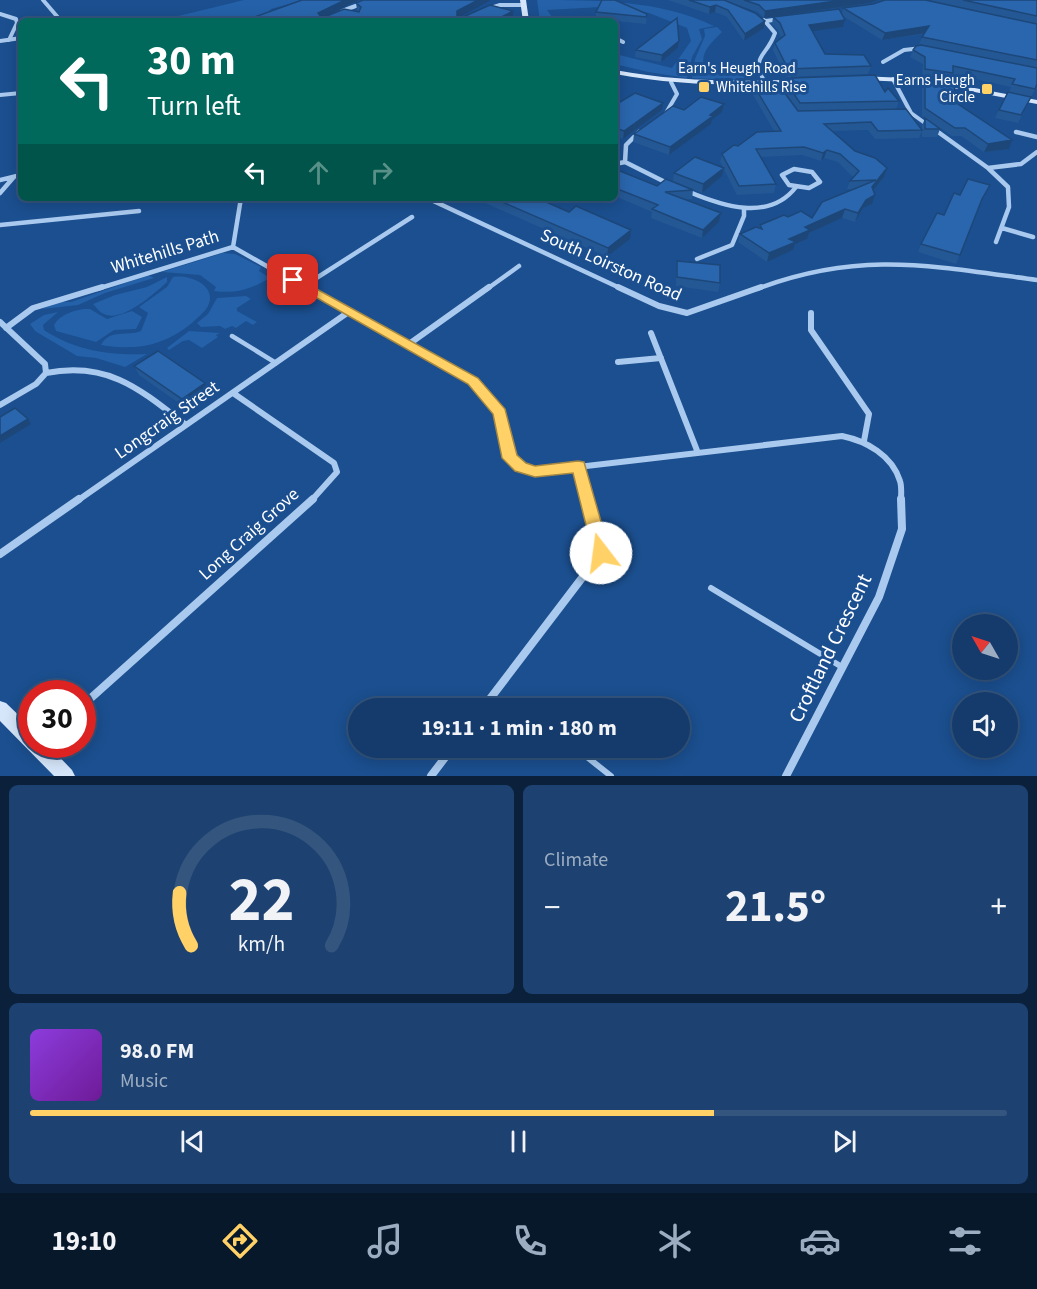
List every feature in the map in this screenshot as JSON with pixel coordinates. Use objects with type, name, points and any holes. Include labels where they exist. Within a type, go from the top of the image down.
[{"type":"street","points":[[43,0],[58,18]]},
{"type":"street","points":[[478,13],[493,6],[523,2],[526,18]]},
{"type":"street","points":[[338,13],[361,4]]},
{"type":"street","points":[[344,10],[351,13]]},
{"type":"street","points":[[0,14],[16,20],[17,23],[9,40]]},
{"type":"street","points":[[759,18],[766,21],[775,33],[771,45],[757,62],[757,68],[765,83]]},
{"type":"street","points":[[766,21],[790,18]]},
{"type":"street","points":[[0,40],[18,38]]},
{"type":"street","points":[[618,40],[623,42]]},
{"type":"street","points":[[883,62],[904,50],[927,49]]},
{"type":"street","name":"Earn's Heugh Road","points":[[618,72],[671,81],[728,84],[812,81]]},
{"type":"street","points":[[859,78],[927,81],[1037,102]]},
{"type":"street","points":[[893,79],[911,113],[988,168],[1008,187],[1009,207],[996,242]]},
{"type":"street","points":[[659,119],[671,109],[677,94],[671,81]]},
{"type":"street","points":[[0,95],[18,93]]},
{"type":"street","points":[[900,113],[911,113]]},
{"type":"street","points":[[625,162],[623,152],[625,143],[644,129]]},
{"type":"street","points":[[1016,132],[1037,137]]},
{"type":"street","points":[[988,168],[1022,164],[1031,160],[1037,152]]},
{"type":"street","points":[[618,163],[625,162],[638,170],[692,193],[744,209],[778,204],[792,195],[795,187]]},
{"type":"street","points":[[800,169],[812,172],[820,179],[818,185],[814,187],[795,187],[785,182],[784,172],[800,169]]},
{"type":"street","points":[[0,180],[18,176]]},
{"type":"street","points":[[0,193],[13,178]]},
{"type":"street","points":[[232,247],[240,201]]},
{"type":"street","name":"South Loirston Road","points":[[433,201],[659,306],[687,313],[786,278],[855,264],[918,265],[1037,280]]},
{"type":"street","points":[[697,259],[732,245],[744,216],[744,209]]},
{"type":"street","points":[[0,225],[140,211]]},
{"type":"street","points":[[304,286],[412,217]]},
{"type":"street","points":[[1002,228],[1033,237]]},
{"type":"street","name":"Whitehills Path","points":[[6,328],[33,308],[232,247],[473,381],[500,412],[510,458],[521,467],[535,472],[578,466]]},
{"type":"street","points":[[409,344],[519,266]]},
{"type":"street","name":"Longcraig Street","points":[[0,554],[350,311]]},
{"type":"street","points":[[491,698],[601,553],[578,466],[842,436],[864,441],[869,414],[811,330],[811,313]]},
{"type":"street","points":[[0,322],[45,364],[46,373]]},
{"type":"street","points":[[651,333],[698,453]]},
{"type":"street","points":[[618,362],[661,358]]},
{"type":"street","points":[[0,405],[36,384],[46,373],[79,369],[106,373],[131,385],[186,425]]},
{"type":"street","name":"Long Craig Grove","points":[[96,693],[316,496],[337,472],[334,463],[233,393]]},
{"type":"street","name":"Croftland Crescent","points":[[786,776],[879,597],[902,529],[900,481],[885,457],[864,441]]},
{"type":"street","points":[[0,709],[18,726]]},
{"type":"street","points":[[49,758],[66,776]]},
{"type":"street","points":[[431,776],[445,758]]},
{"type":"lane","points":[[232,336],[276,363]]},
{"type":"lane","points":[[711,588],[842,667]]},
{"type":"lane","points":[[588,758],[611,776]]},
{"type":"shaded area","points":[[244,0],[303,0],[271,9],[265,18],[170,18]]},
{"type":"shaded area","points":[[537,0],[605,1],[672,11],[714,26],[699,29],[702,39],[692,57],[687,78],[618,65],[618,55],[672,68],[691,41],[687,28],[649,13],[601,7],[547,10],[553,18],[540,18]]},
{"type":"shaded area","points":[[717,27],[722,32],[709,45],[704,54],[705,72],[750,74],[750,77],[733,80],[692,78],[695,59],[705,36],[704,29]]},
{"type":"shaded area","points":[[223,253],[235,254],[261,267],[259,271],[270,278],[243,290],[222,292],[214,291],[216,287],[200,275],[162,272]]},
{"type":"shaded area","points":[[148,275],[154,278],[105,293],[78,305],[42,309],[57,302],[71,302]]},
{"type":"shaded area","points":[[167,277],[167,282],[129,311],[111,316],[99,311],[93,304],[115,295],[147,287]]},
{"type":"shaded area","points":[[173,277],[194,279],[206,287],[210,299],[201,315],[181,331],[160,342],[138,347],[101,345],[109,336],[141,331],[148,313],[139,307],[167,287]]},
{"type":"shaded area","points":[[246,296],[251,299],[237,308],[237,311],[257,322],[253,325],[246,321],[236,328],[232,326],[225,329],[220,326],[201,327],[197,323],[208,314],[217,298]]},
{"type":"shaded area","points":[[90,309],[107,319],[132,311],[142,317],[136,329],[114,330],[96,342],[56,331],[54,325],[60,318]]},
{"type":"shaded area","points":[[58,312],[43,325],[44,330],[56,337],[80,347],[106,353],[147,354],[125,367],[96,358],[77,356],[35,331],[30,324],[44,315]]},
{"type":"shaded area","points":[[189,331],[220,333],[202,348],[189,340],[169,350],[167,348]]},
{"type":"building","points":[[302,0],[345,0],[318,13],[322,18],[252,18]]},
{"type":"building","points":[[363,0],[478,0],[457,11],[457,17],[461,18],[322,18],[344,9],[359,12],[361,7],[356,3]]},
{"type":"building","points":[[602,0],[615,0],[647,14],[646,17],[596,12]]},
{"type":"building","points":[[689,0],[724,0],[755,13],[765,21],[745,34],[728,10],[716,5],[710,7]]},
{"type":"building","points":[[744,0],[843,0],[765,11],[759,5]]},
{"type":"building","points":[[885,0],[925,0],[1037,24],[1037,60],[922,37],[929,26],[885,33],[843,8]]},
{"type":"building","points":[[963,0],[1037,0],[1037,16]]},
{"type":"building","points":[[490,5],[513,11],[500,18],[461,18]]},
{"type":"building","points":[[839,9],[845,20],[809,25],[825,54],[864,55],[871,66],[788,69],[775,43],[785,35],[780,23],[773,17]]},
{"type":"building","points":[[677,18],[679,41],[662,55],[636,50]]},
{"type":"building","points":[[921,45],[1037,68],[1037,84],[1035,89],[1012,84],[1015,79],[953,66],[953,73],[925,69],[925,57],[913,50],[916,46]]},
{"type":"building","points":[[875,75],[885,92],[888,88],[899,101],[800,103],[790,88],[785,88],[784,92],[798,111],[906,109],[922,130],[878,131],[871,122],[824,124],[855,151],[875,158],[887,168],[872,187],[875,195],[866,200],[858,213],[845,209],[805,227],[810,230],[789,239],[796,242],[769,253],[740,234],[756,227],[762,229],[760,225],[801,211],[812,218],[822,202],[876,180],[850,181],[859,171],[840,154],[827,150],[823,153],[804,147],[756,149],[776,184],[739,186],[722,154],[757,132],[781,131],[754,86],[795,84],[792,78]]},
{"type":"building","points":[[925,77],[954,81],[955,102],[1012,140],[988,144],[965,128],[955,128],[925,108]]},
{"type":"building","points":[[1008,92],[1031,97],[1021,115],[999,110]]},
{"type":"building","points":[[635,93],[663,103],[624,131],[618,129],[618,103]]},
{"type":"building","points":[[701,97],[724,104],[710,115],[713,116],[670,147],[634,134],[673,106],[684,110]]},
{"type":"building","points":[[925,118],[940,129],[925,129]]},
{"type":"building","points":[[695,157],[724,168],[703,184],[674,173]]},
{"type":"building","points":[[618,170],[657,186],[666,179],[693,190],[665,192],[721,213],[703,230],[652,209],[658,205],[618,189]]},
{"type":"building","points":[[968,179],[990,185],[982,199],[960,255],[921,244],[937,213],[944,215],[954,193],[960,195]]},
{"type":"building","points":[[500,201],[544,201],[569,212],[576,206],[631,230],[608,248]]},
{"type":"building","points":[[677,261],[720,265],[720,283],[677,277]]},
{"type":"building","points":[[158,351],[205,383],[182,399],[134,366]]},
{"type":"building","points":[[15,408],[28,419],[0,436],[0,417]]},
{"type":"place","name":"Whitehills Rise","points":[[704,87]]},
{"type":"place","name":"Earns Heugh Circle","points":[[987,89]]},
{"type":"route","points":[[293,280],[473,381],[500,412],[510,458],[521,467],[535,472],[578,466],[601,553]]}]
